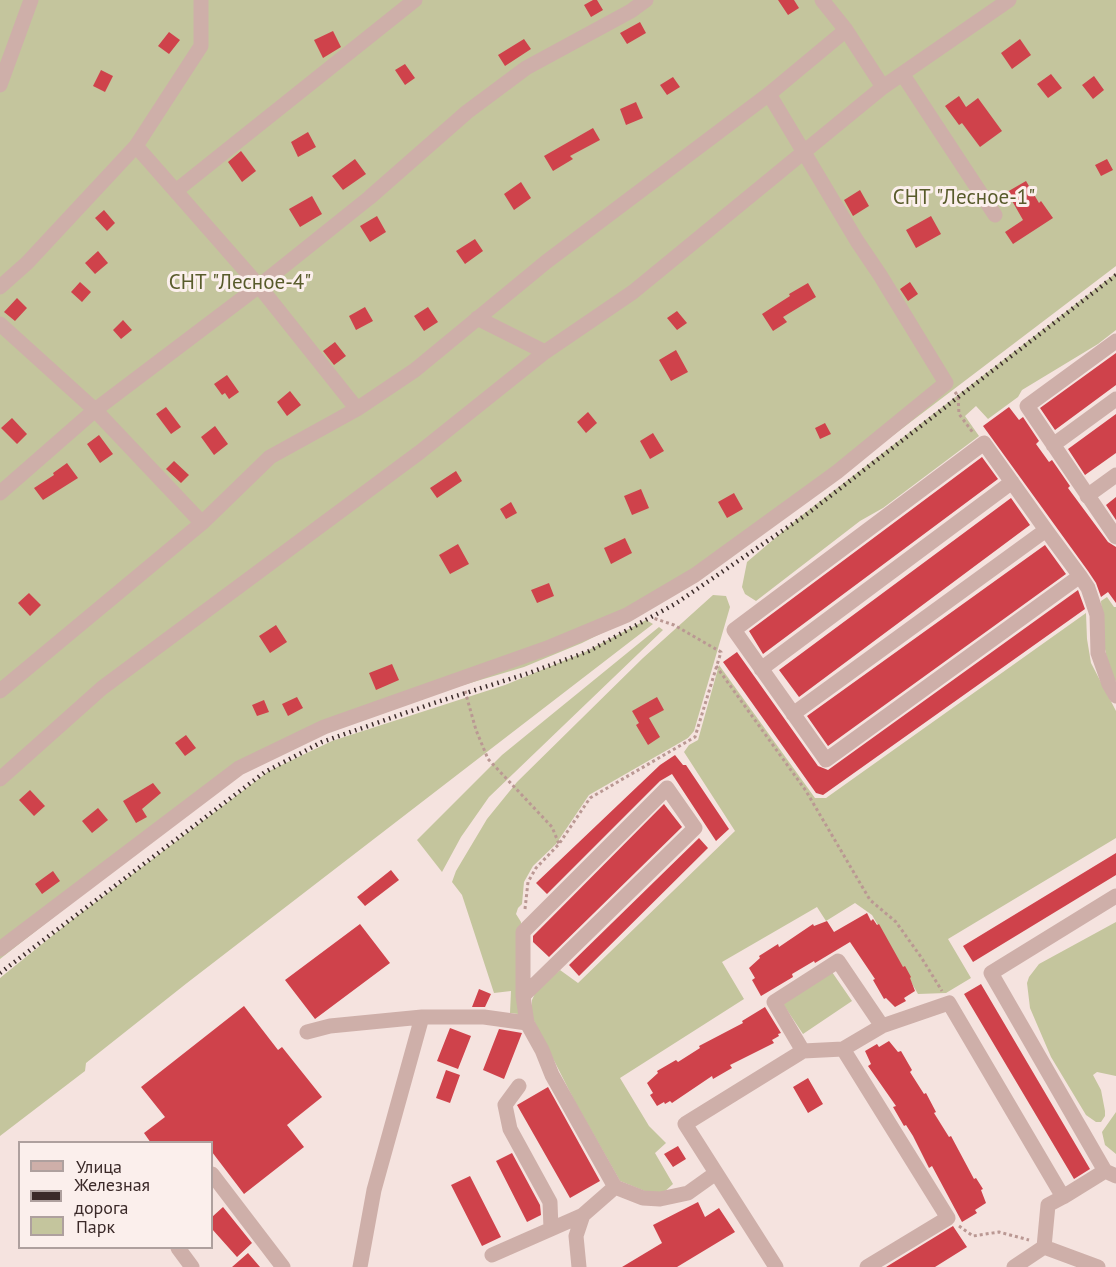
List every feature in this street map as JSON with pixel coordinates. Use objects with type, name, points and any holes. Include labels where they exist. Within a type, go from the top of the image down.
[{"type":"street","points":[[0,85],[31,0]]},
{"type":"street","points":[[0,287],[27,262],[136,146],[201,46],[201,0]]},
{"type":"street","points":[[177,190],[415,0]]},
{"type":"street","points":[[0,493],[95,410],[259,286],[369,198],[467,112],[526,68],[631,11],[646,0]]},
{"type":"street","points":[[822,0],[846,30],[884,87]]},
{"type":"street","points":[[0,779],[102,688],[420,452],[545,352],[633,292],[884,87],[1009,0]]},
{"type":"street","points":[[0,691],[202,523],[270,457],[357,409],[415,370],[546,262],[770,94],[846,30]]},
{"type":"street","points":[[903,75],[995,214]]},
{"type":"street","points":[[0,949],[240,768],[324,727],[550,647],[627,615],[695,575],[837,472],[946,383],[803,152],[770,94]]},
{"type":"street","points":[[136,146],[259,286],[357,409]]},
{"type":"street","points":[[477,318],[545,352]]},
{"type":"street","points":[[0,324],[95,410],[202,523]]},
{"type":"street","points":[[1116,341],[1027,406],[1116,537]]},
{"type":"street","points":[[1053,445],[1116,399]]},
{"type":"street","points":[[1080,576],[826,760],[734,630],[984,443],[1080,576],[1088,588],[1097,615],[1098,653],[1109,684],[1116,696]]},
{"type":"street","points":[[1088,496],[1116,475]]},
{"type":"street","points":[[761,669],[1012,482]]},
{"type":"street","points":[[793,714],[1047,530]]},
{"type":"street","points":[[524,996],[695,828],[667,788],[523,932],[524,996],[526,1023],[543,1050],[552,1075],[615,1187],[642,1198],[660,1199],[688,1193],[716,1173]]},
{"type":"street","points":[[1044,1247],[1048,1205],[1111,1173],[991,972],[1116,896]]},
{"type":"street","points":[[804,1051],[774,1002],[838,961],[882,1026]]},
{"type":"street","points":[[776,1267],[685,1124],[804,1051],[843,1049],[882,1026],[949,1003],[1063,1197]]},
{"type":"street","points":[[308,1032],[330,1026],[422,1017],[484,1017],[526,1023]]},
{"type":"street","points":[[360,1267],[374,1190],[422,1017]]},
{"type":"street","points":[[843,1049],[948,1218],[867,1267]]},
{"type":"street","points":[[519,1086],[505,1104],[510,1129],[550,1202],[551,1229]]},
{"type":"street","points":[[213,1175],[283,1267]]},
{"type":"street","points":[[492,1255],[583,1215],[615,1187]]},
{"type":"street","points":[[579,1267],[576,1236],[583,1215]]},
{"type":"street","points":[[1014,1267],[1044,1247]]},
{"type":"street","points":[[1044,1247],[1098,1267]]},
{"type":"street","points":[[178,1249],[192,1267]]},
{"type":"path","points":[[946,383],[958,396],[959,414],[972,432],[984,443]]},
{"type":"path","points":[[523,932],[528,882],[536,868],[560,844],[590,798],[695,737],[721,652],[674,625],[651,617]]},
{"type":"path","points":[[716,666],[806,791],[870,900],[896,922],[949,1003]]},
{"type":"path","points":[[455,681],[466,693],[476,730],[488,759],[552,827],[560,844]]},
{"type":"path","points":[[948,1218],[973,1236],[999,1232],[1024,1237],[1044,1247]]},
{"type":"green space","points":[[0,0],[1116,0],[1116,266],[779,522],[638,615],[582,643],[524,667],[356,717],[228,781],[0,959]]},
{"type":"green space","points":[[1116,273],[1116,330],[1098,344],[1022,390],[1018,397],[988,419],[976,406],[965,416],[979,436],[883,508],[860,521],[756,601],[745,594],[742,587],[747,562],[801,516]]},
{"type":"green space","points":[[713,595],[726,596],[730,607],[694,731],[688,738],[589,795],[556,844],[533,866],[524,882],[522,904],[516,914],[521,922],[518,1014],[510,1013],[511,991],[494,993],[462,895],[452,882],[456,871],[487,819],[517,782],[643,658]]},
{"type":"green space","points":[[1107,597],[1116,607],[1116,682],[1109,668],[1103,640],[1101,601]]},
{"type":"green space","points":[[1086,613],[1091,663],[1116,711],[1116,838],[948,939],[971,978],[946,993],[918,994],[872,915],[855,903],[826,921],[817,907],[722,962],[744,999],[620,1078],[649,1126],[666,1143],[655,1153],[673,1184],[663,1193],[647,1192],[620,1181],[574,1100],[531,1015],[532,1000],[537,989],[560,970],[578,983],[735,831],[684,752],[689,745],[698,740],[719,665],[815,798],[826,798]]},
{"type":"green space","points":[[646,620],[653,624],[187,983],[86,1063],[85,1071],[0,1136],[0,978],[68,923],[269,771],[332,741],[505,685],[585,652]]},
{"type":"green space","points":[[659,627],[663,630],[489,797],[461,837],[442,872],[417,840],[502,755]]},
{"type":"green space","points":[[1116,922],[1116,1076],[1097,1072],[1093,1075],[1101,1090],[1105,1111],[1101,1122],[1096,1122],[1086,1115],[1051,1057],[1030,1008],[1027,983],[1039,964]]},
{"type":"green space","points":[[832,972],[852,1001],[803,1034],[783,1004]]},
{"type":"green space","points":[[1116,1112],[1116,1154],[1105,1145],[1102,1132]]},
{"type":"building","points":[[597,0],[603,10],[591,17],[584,5]]},
{"type":"building","points":[[778,0],[794,0],[799,8],[788,15]]},
{"type":"building","points":[[640,22],[646,33],[627,44],[620,33]]},
{"type":"building","points":[[333,31],[341,47],[323,58],[314,40]]},
{"type":"building","points":[[169,32],[180,40],[169,54],[158,46]]},
{"type":"building","points":[[524,39],[531,49],[505,66],[498,55]]},
{"type":"building","points":[[1020,39],[1031,55],[1012,69],[1001,53]]},
{"type":"building","points":[[405,64],[415,78],[405,85],[395,70]]},
{"type":"building","points":[[101,70],[113,76],[105,92],[93,86]]},
{"type":"building","points":[[1051,74],[1062,88],[1048,98],[1037,84]]},
{"type":"building","points":[[1094,76],[1104,90],[1093,99],[1082,85]]},
{"type":"building","points":[[673,77],[680,87],[667,95],[660,85]]},
{"type":"building","points":[[959,96],[966,107],[978,98],[1002,131],[980,147],[962,123],[959,125],[945,106]]},
{"type":"building","points":[[636,102],[643,118],[626,125],[620,109]]},
{"type":"building","points":[[593,128],[600,140],[570,156],[573,159],[553,171],[544,156]]},
{"type":"building","points":[[308,132],[316,147],[298,157],[291,142]]},
{"type":"building","points":[[241,151],[256,171],[242,182],[228,162]]},
{"type":"building","points":[[355,159],[366,174],[343,190],[332,176]]},
{"type":"building","points":[[1107,159],[1113,170],[1101,176],[1095,165]]},
{"type":"building","points":[[1026,181],[1039,203],[1041,201],[1053,218],[1013,244],[1005,232],[1023,220],[1007,192]]},
{"type":"building","points":[[521,182],[531,198],[514,210],[504,194]]},
{"type":"building","points":[[860,190],[869,206],[853,216],[844,200]]},
{"type":"building","points":[[312,196],[322,214],[300,227],[289,209]]},
{"type":"building","points":[[104,210],[115,223],[107,231],[95,218]]},
{"type":"building","points":[[377,216],[386,232],[370,242],[360,226]]},
{"type":"building","points":[[931,216],[941,234],[916,248],[906,230]]},
{"type":"building","points":[[475,239],[483,251],[465,264],[456,251]]},
{"type":"building","points":[[98,251],[108,263],[95,274],[85,263]]},
{"type":"building","points":[[80,282],[91,292],[82,302],[71,292]]},
{"type":"building","points":[[910,282],[918,294],[908,301],[900,289]]},
{"type":"building","points":[[808,283],[816,297],[783,317],[787,322],[773,331],[762,314]]},
{"type":"building","points":[[17,298],[27,308],[15,321],[4,312]]},
{"type":"building","points":[[365,307],[373,321],[356,330],[349,316]]},
{"type":"building","points":[[428,307],[438,322],[424,331],[414,316]]},
{"type":"building","points":[[677,311],[687,323],[677,330],[667,318]]},
{"type":"building","points":[[123,320],[132,330],[121,339],[113,330]]},
{"type":"building","points":[[335,342],[346,356],[334,365],[323,351]]},
{"type":"building","points":[[676,350],[688,372],[671,381],[659,360]]},
{"type":"building","points":[[1116,353],[1116,385],[1055,430],[1040,408]]},
{"type":"building","points":[[227,375],[239,392],[229,399],[225,393],[222,395],[214,384]]},
{"type":"building","points":[[290,391],[301,405],[287,416],[277,402]]},
{"type":"building","points":[[166,407],[181,427],[171,434],[156,414]]},
{"type":"building","points":[[1009,407],[1019,420],[1023,417],[1039,441],[1036,444],[1049,462],[1052,460],[1070,486],[1068,488],[1108,542],[1116,547],[1116,603],[1108,592],[1101,597],[1088,571],[983,426]]},
{"type":"building","points":[[588,412],[597,423],[586,433],[577,422]]},
{"type":"building","points":[[1116,414],[1116,453],[1085,475],[1068,449]]},
{"type":"building","points":[[12,418],[27,434],[17,444],[1,428]]},
{"type":"building","points":[[825,423],[831,434],[820,439],[815,428]]},
{"type":"building","points":[[215,426],[228,444],[214,455],[201,437]]},
{"type":"building","points":[[653,433],[664,451],[650,459],[640,441]]},
{"type":"building","points":[[99,435],[113,454],[100,463],[87,444]]},
{"type":"building","points":[[982,457],[998,479],[763,654],[749,631]]},
{"type":"building","points":[[174,461],[189,475],[181,483],[166,469]]},
{"type":"building","points":[[67,463],[78,478],[43,500],[34,488]]},
{"type":"building","points":[[456,471],[462,481],[437,498],[430,488]]},
{"type":"building","points":[[641,489],[649,508],[632,515],[624,496]]},
{"type":"building","points":[[734,493],[743,509],[727,518],[718,502]]},
{"type":"building","points":[[1116,497],[1116,520],[1106,505]]},
{"type":"building","points":[[1011,498],[1030,525],[799,697],[779,670]]},
{"type":"building","points":[[511,502],[517,513],[506,519],[500,509]]},
{"type":"building","points":[[625,538],[632,553],[611,564],[604,548]]},
{"type":"building","points":[[458,544],[469,564],[450,574],[439,555]]},
{"type":"building","points":[[1045,545],[1066,574],[828,746],[807,716]]},
{"type":"building","points":[[549,583],[554,596],[537,603],[531,590]]},
{"type":"building","points":[[1078,590],[1085,609],[823,795],[816,793],[723,662],[737,652],[818,766],[828,770]]},
{"type":"building","points":[[29,593],[41,605],[30,616],[18,603]]},
{"type":"building","points":[[276,625],[287,642],[270,653],[259,636]]},
{"type":"building","points":[[392,664],[399,680],[376,690],[369,673]]},
{"type":"building","points":[[297,697],[303,708],[288,716],[282,704]]},
{"type":"building","points":[[657,697],[664,710],[649,718],[660,737],[648,745],[636,725],[639,723],[632,711]]},
{"type":"building","points":[[264,700],[269,712],[257,716],[252,705]]},
{"type":"building","points":[[186,735],[196,748],[185,756],[175,743]]},
{"type":"building","points":[[675,755],[683,765],[686,765],[729,829],[716,841],[672,774],[660,781],[547,894],[536,883],[660,765]]},
{"type":"building","points":[[153,783],[161,793],[142,809],[147,817],[136,823],[123,801]]},
{"type":"building","points":[[30,790],[45,806],[34,816],[19,800]]},
{"type":"building","points":[[664,804],[682,827],[549,957],[533,942],[533,936]]},
{"type":"building","points":[[98,808],[108,820],[92,833],[82,821]]},
{"type":"building","points":[[699,838],[708,848],[579,976],[569,965]]},
{"type":"building","points":[[1116,853],[1116,875],[973,962],[963,946]]},
{"type":"building","points":[[391,870],[399,880],[365,906],[357,897]]},
{"type":"building","points":[[53,871],[60,881],[42,894],[35,884]]},
{"type":"building","points":[[867,913],[871,921],[873,919],[877,925],[879,924],[911,977],[915,991],[904,998],[906,1001],[895,1007],[886,998],[884,999],[873,980],[875,979],[850,942],[792,974],[793,977],[761,996],[752,980],[755,978],[749,968],[760,958],[759,956],[778,944],[779,947],[813,924],[814,926],[827,921],[834,932]]},
{"type":"building","points":[[360,924],[390,963],[315,1019],[285,980]]},
{"type":"building","points":[[981,984],[1090,1169],[1074,1179],[964,994]]},
{"type":"building","points":[[479,989],[491,994],[485,1007],[472,1007]]},
{"type":"building","points":[[244,1006],[278,1050],[282,1047],[322,1097],[287,1125],[304,1147],[244,1194],[213,1153],[213,1141],[150,1141],[144,1133],[165,1117],[141,1087]]},
{"type":"building","points":[[765,1007],[781,1033],[772,1040],[774,1043],[730,1065],[732,1068],[713,1079],[712,1076],[672,1103],[670,1101],[665,1104],[664,1102],[657,1106],[650,1095],[653,1093],[647,1083],[658,1073],[657,1071],[676,1060],[678,1062],[700,1048],[699,1046],[743,1023],[742,1021]]},
{"type":"building","points":[[450,1028],[471,1036],[458,1069],[437,1061]]},
{"type":"building","points":[[499,1029],[522,1033],[504,1079],[483,1070]]},
{"type":"building","points":[[889,1041],[898,1052],[901,1051],[912,1070],[910,1072],[924,1094],[926,1093],[936,1112],[934,1113],[949,1137],[951,1136],[974,1179],[976,1178],[983,1189],[981,1190],[986,1203],[975,1210],[977,1213],[962,1222],[932,1166],[929,1168],[913,1136],[893,1107],[896,1106],[868,1066],[871,1064],[865,1051],[877,1044],[879,1047]]},
{"type":"building","points":[[446,1070],[460,1075],[450,1103],[436,1098]]},
{"type":"building","points":[[808,1078],[823,1104],[808,1113],[793,1087]]},
{"type":"building","points":[[548,1087],[600,1181],[570,1198],[517,1105]]},
{"type":"building","points":[[678,1146],[686,1159],[673,1167],[664,1154]]},
{"type":"building","points":[[512,1153],[540,1205],[541,1215],[527,1222],[496,1161]]},
{"type":"building","points":[[470,1176],[501,1237],[482,1246],[451,1185]]},
{"type":"building","points":[[698,1202],[705,1217],[719,1208],[735,1232],[677,1267],[622,1267],[662,1243],[653,1225]]},
{"type":"building","points":[[223,1207],[252,1243],[237,1257],[213,1230],[213,1216]]},
{"type":"building","points":[[953,1226],[967,1247],[935,1267],[886,1267]]},
{"type":"building","points":[[248,1253],[260,1267],[232,1267]]},
{"type":"railway","points":[[0,973],[265,772],[322,742],[589,651],[675,604],[807,514],[1116,275]]},
{"type":"park label","name":"СНТ \"Лесное-1\"","points":[[964,198]]},
{"type":"park label","name":"СНТ \"Лесное-4\"","points":[[240,283]]}]
